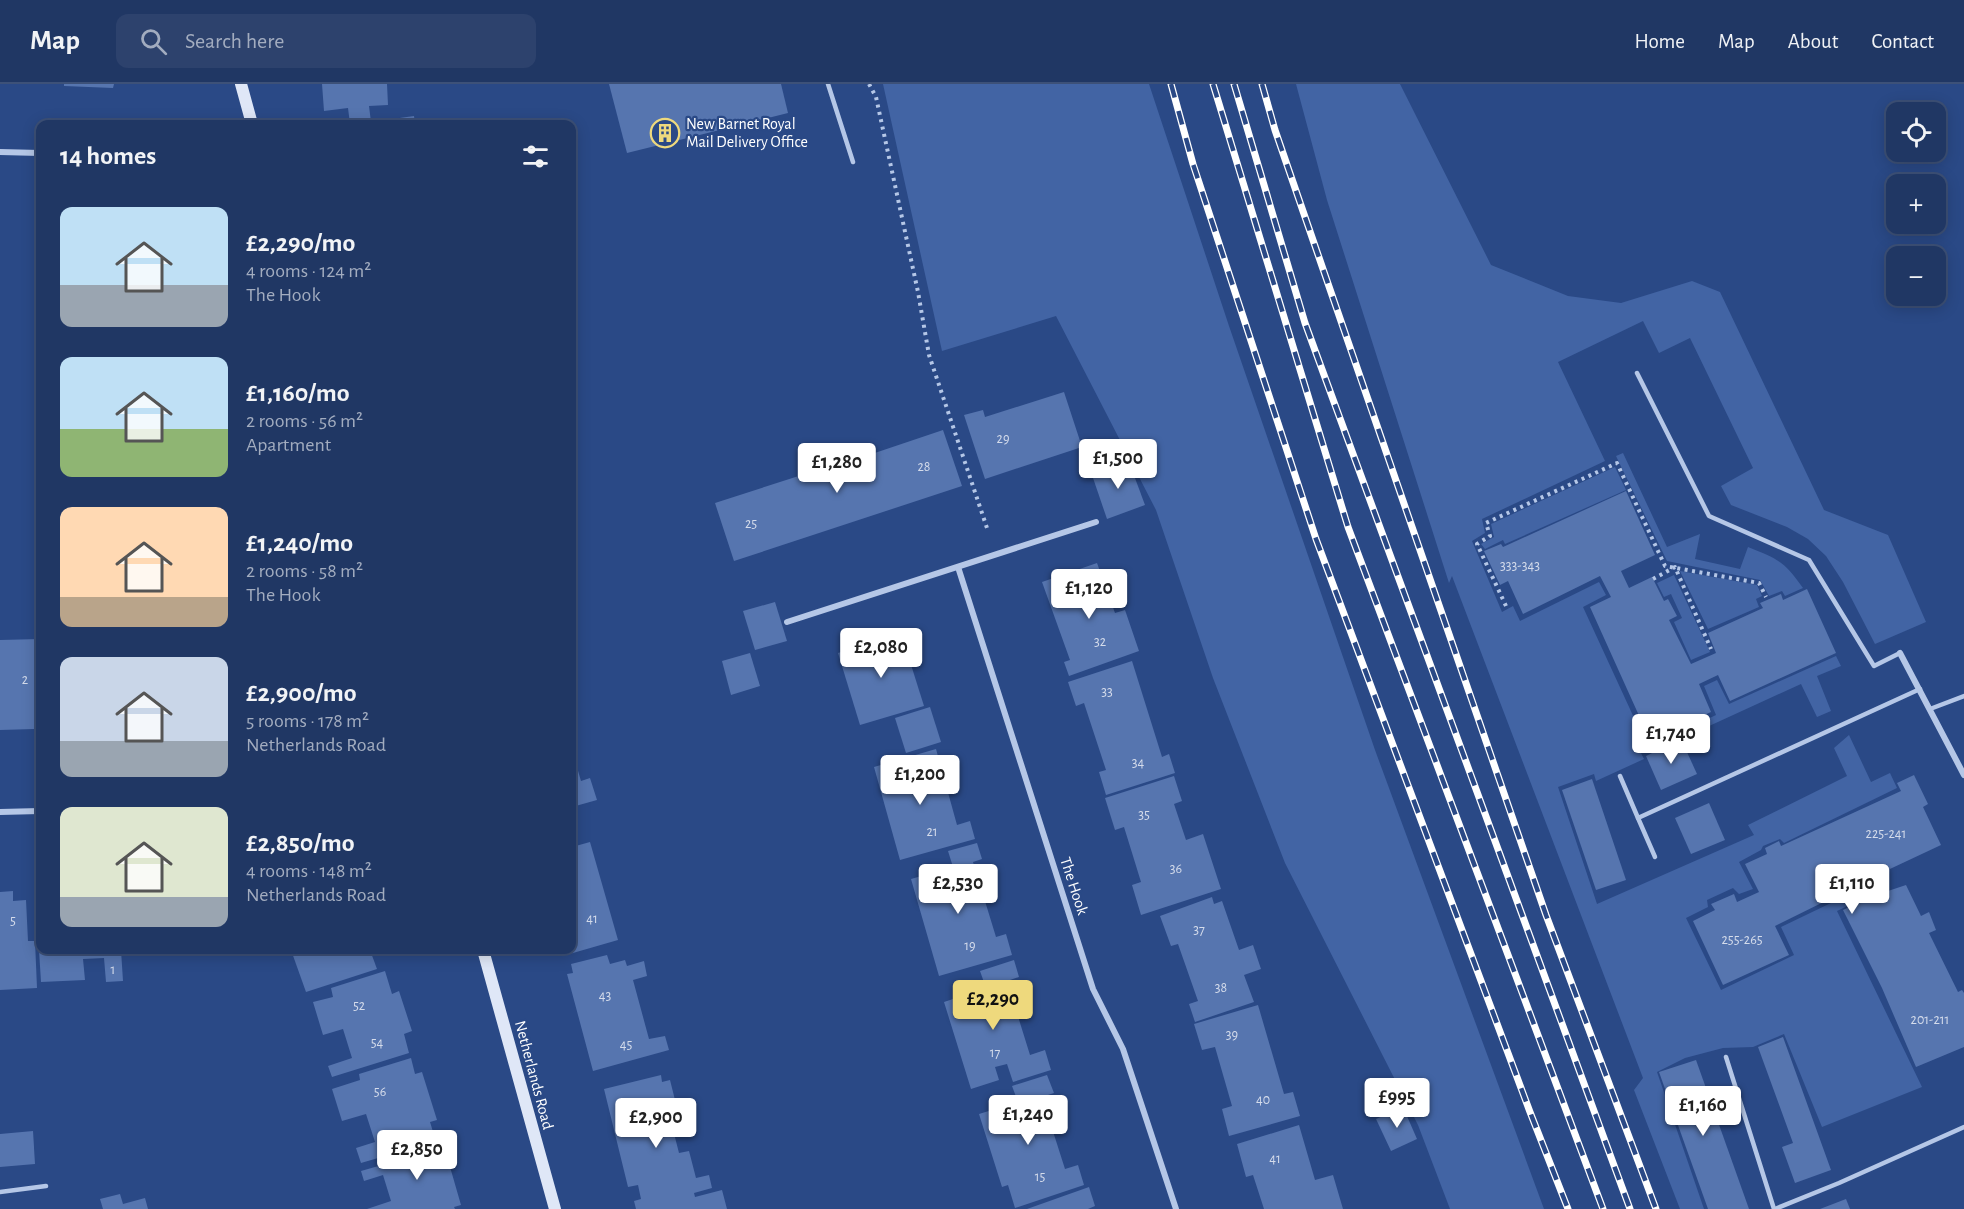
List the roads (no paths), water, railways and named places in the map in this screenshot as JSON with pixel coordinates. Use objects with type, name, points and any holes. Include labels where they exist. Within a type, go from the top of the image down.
[{"type":"street","points":[[241,84],[251,120]]},
{"type":"street","points":[[0,152],[36,153]]},
{"type":"street","points":[[787,622],[1096,522]]},
{"type":"street","name":"The Hook","points":[[958,567],[1093,989],[1123,1049],[1176,1209]]},
{"type":"street","points":[[1900,653],[1964,775]]},
{"type":"street","points":[[0,812],[36,811]]},
{"type":"street","name":"Netherlands Road","points":[[484,954],[555,1209]]},
{"type":"lane","points":[[828,84],[853,162]]},
{"type":"lane","points":[[1637,373],[1709,516],[1809,560],[1875,666],[1900,653]]},
{"type":"lane","points":[[1638,818],[1920,689]]},
{"type":"lane","points":[[1930,709],[1964,696]]},
{"type":"lane","points":[[1620,776],[1655,857]]},
{"type":"lane","points":[[1726,1057],[1775,1209],[1964,1127]]},
{"type":"lane","points":[[0,1192],[46,1186]]},
{"type":"railway","points":[[1171,84],[1193,164],[1316,539],[1568,1209]]},
{"type":"railway","points":[[1213,84],[1348,527],[1603,1209]]},
{"type":"railway","points":[[1234,84],[1305,323],[1630,1209]]},
{"type":"railway","points":[[1262,84],[1275,130],[1546,915],[1656,1209]]},
{"type":"place","name":"New Barnet Royal Mail Delivery Office","points":[[665,133]]}]
